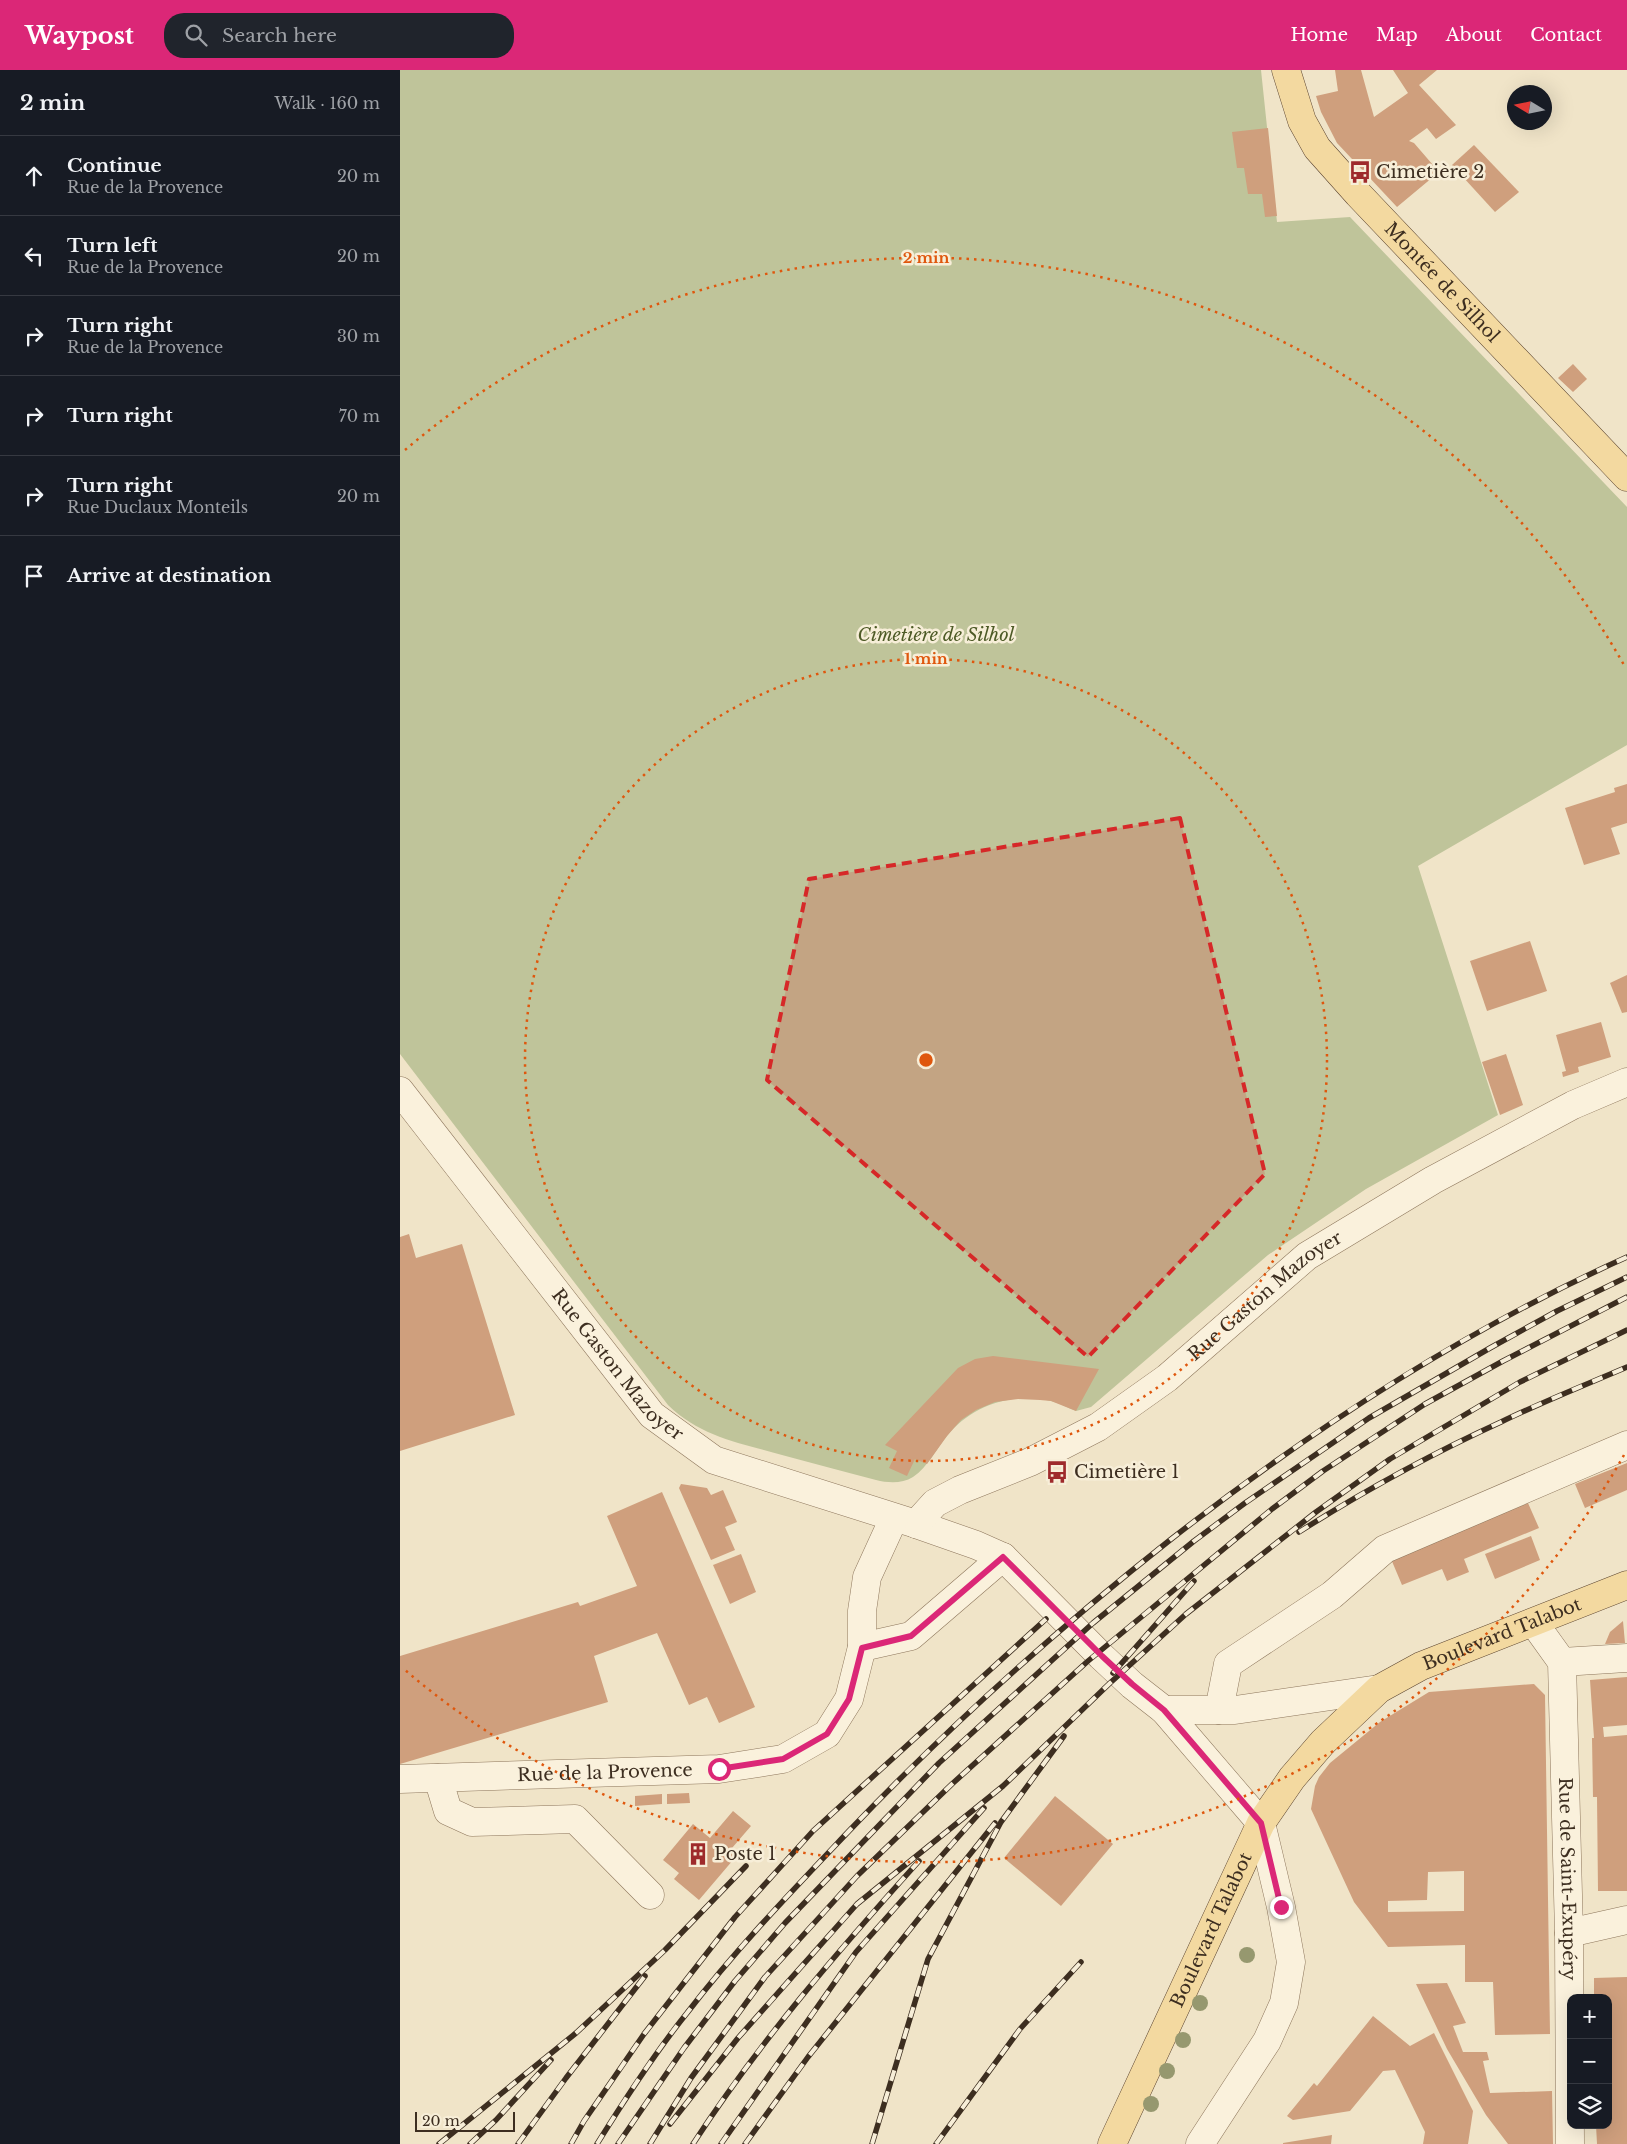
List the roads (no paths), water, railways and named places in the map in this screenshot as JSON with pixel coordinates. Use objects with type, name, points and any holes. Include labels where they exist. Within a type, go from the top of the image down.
[{"type":"main road","name":"Montée de Silhol","points":[[1286,70],[1302,121],[1317,148],[1358,194],[1627,477]]},
{"type":"main road","name":"Boulevard Talabot","points":[[1112,2144],[1261,1823],[1292,1778],[1323,1742],[1379,1689],[1421,1666],[1627,1585]]},
{"type":"street","name":"Rue Gaston Mazoyer","points":[[905,1521],[960,1490],[1030,1462],[1098,1427],[1167,1378],[1307,1256],[1433,1180],[1573,1105],[1627,1082]]},
{"type":"street","name":"Rue Gaston Mazoyer","points":[[400,1091],[652,1415],[714,1460],[905,1521],[976,1545],[1003,1557]]},
{"type":"street","points":[[1219,1710],[1228,1664],[1332,1595],[1385,1549],[1627,1445]]},
{"type":"street","name":"Rue de la Provence","points":[[400,1779],[719,1769],[783,1759],[827,1734],[849,1699],[862,1648],[862,1611],[867,1577],[905,1521]]},
{"type":"street","points":[[862,1648],[911,1636],[1003,1557],[1102,1656],[1164,1710],[1261,1823],[1281,1907],[1291,1962],[1284,2003],[1267,2041],[1200,2144]]},
{"type":"street","points":[[1534,1623],[1562,1662],[1627,1658]]},
{"type":"street","name":"Rue de Saint-Exupéry","points":[[1562,1662],[1569,1933],[1570,2144]]},
{"type":"street","name":"Boulevard Talabot","points":[[1164,1710],[1234,1710],[1379,1689]]},
{"type":"street","points":[[438,1778],[448,1811],[472,1822],[575,1819],[650,1895]]},
{"type":"street","points":[[1569,1933],[1627,1920]]},
{"type":"railway","points":[[597,2144],[663,2044],[725,1966],[765,1921],[848,1832],[924,1755],[1044,1644],[1170,1540],[1278,1459],[1333,1421],[1447,1350],[1506,1317],[1627,1257]]},
{"type":"railway","points":[[618,2144],[684,2048],[735,1981],[785,1923],[939,1763],[1093,1623],[1194,1541],[1245,1503],[1369,1418],[1557,1311],[1627,1277]]},
{"type":"railway","points":[[650,2144],[691,2078],[765,1977],[857,1876],[952,1784],[1088,1661],[1272,1509],[1323,1471],[1425,1404],[1627,1297]]},
{"type":"railway","points":[[670,2124],[738,2038],[857,1904],[1003,1786],[1110,1683],[1186,1614],[1316,1512],[1390,1459],[1520,1382],[1627,1330]]},
{"type":"railway","points":[[1299,1532],[1423,1460],[1532,1408],[1627,1367]]},
{"type":"railway","points":[[1113,1673],[1194,1581]]},
{"type":"railway","points":[[571,2144],[584,2121],[644,2034],[735,1917],[813,1831],[1046,1619]]},
{"type":"railway","points":[[872,2144],[928,1959],[1001,1822],[1064,1736]]},
{"type":"railway","points":[[721,2144],[856,1952],[984,1808]]},
{"type":"railway","points":[[745,2144],[808,2057],[995,1823]]},
{"type":"railway","points":[[693,2144],[718,2106],[772,2033],[919,1861]]},
{"type":"railway","points":[[439,2144],[576,2033],[665,1950],[746,1866]]},
{"type":"railway","points":[[936,2144],[1020,2029],[1081,1962]]},
{"type":"railway","points":[[518,2144],[566,2078],[645,1976]]},
{"type":"railway","points":[[470,2144],[496,2120],[551,2060]]},
{"type":"place","name":"Cimetière 2","points":[[1360,172]]},
{"type":"place","name":"Cimetière 1","points":[[1057,1472]]},
{"type":"place","name":"Poste 1","points":[[698,1854]]},
{"type":"park label","name":"Cimetière de Silhol","points":[[936,635]]}]
